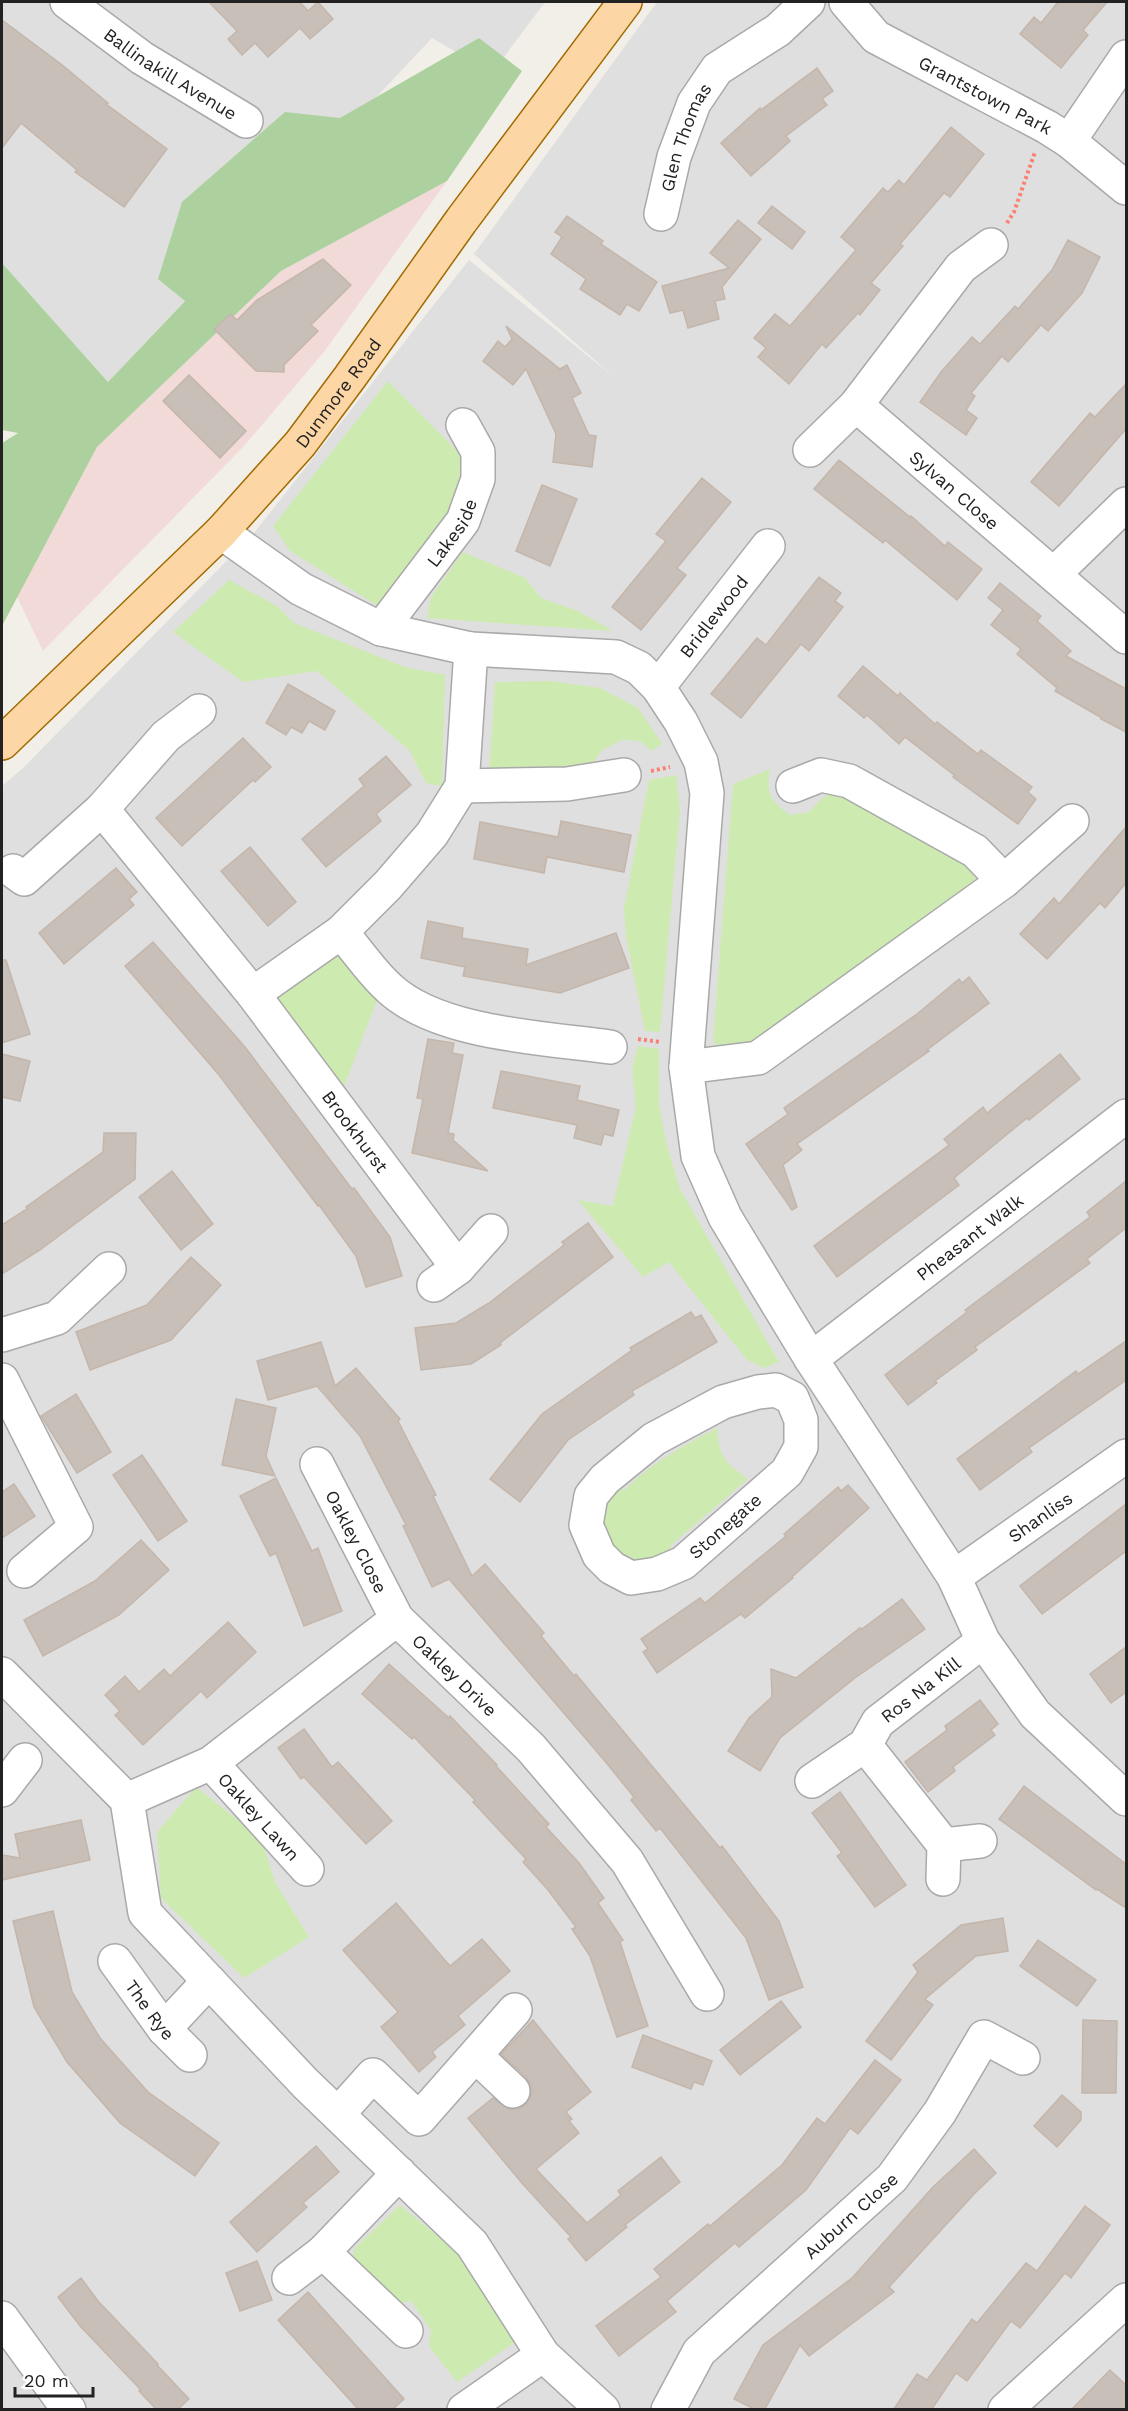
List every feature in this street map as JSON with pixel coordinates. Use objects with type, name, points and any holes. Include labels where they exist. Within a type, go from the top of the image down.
[{"type":"main road","name":"Dunmore Road","points":[[2,743],[220,532],[267,482],[325,411],[460,221],[625,2]]},
{"type":"street","name":"Ballinakill Avenue","points":[[67,2],[142,58],[246,121]]},
{"type":"street","name":"Glen Thomas","points":[[661,214],[674,156],[694,103],[717,69],[778,30],[808,2]]},
{"type":"street","name":"Grantstown Park","points":[[848,2],[876,37],[1058,134],[1126,189]]},
{"type":"street","points":[[1058,134],[1126,57]]},
{"type":"street","points":[[810,450],[856,405],[962,267],[991,245]]},
{"type":"street","name":"Sylvan Close","points":[[856,405],[1055,573],[1126,637]]},
{"type":"street","name":"Lakeside","points":[[381,629],[463,521],[478,478],[478,452],[464,424]]},
{"type":"street","points":[[1055,573],[1126,504]]},
{"type":"street","points":[[220,532],[301,589],[381,629],[471,649],[616,657],[639,668],[658,687],[681,722],[701,762],[707,793],[686,1067],[698,1156],[725,1217],[817,1368],[954,1577],[983,1641],[1035,1714],[1123,1791]]},
{"type":"street","name":"Bridlewood","points":[[658,687],[768,546]]},
{"type":"street","points":[[253,994],[341,932],[388,885],[432,834],[462,786],[471,649]]},
{"type":"street","points":[[12,871],[24,879],[102,809],[166,736],[199,711]]},
{"type":"street","points":[[793,786],[821,775],[849,781],[975,851],[1004,881]]},
{"type":"street","points":[[462,786],[567,784],[624,776]]},
{"type":"street","name":"Brookhurst","points":[[102,809],[253,994],[446,1277],[491,1231]]},
{"type":"street","points":[[686,1067],[758,1058],[1004,881],[1072,821]]},
{"type":"street","points":[[341,932],[390,989],[430,1015],[486,1029],[610,1047]]},
{"type":"street","name":"Pheasant Walk","points":[[817,1368],[1126,1116]]},
{"type":"street","points":[[2,1335],[57,1318],[109,1269]]},
{"type":"street","points":[[792,1398],[817,1368]]},
{"type":"street","points":[[2,1380],[76,1527],[24,1571]]},
{"type":"street","name":"Stonegate","points":[[776,1390],[792,1398],[801,1420],[801,1447],[787,1472],[683,1563],[657,1574],[631,1578],[612,1568],[599,1555],[586,1525],[591,1496],[605,1479],[654,1439],[723,1402],[758,1392],[776,1390]]},
{"type":"street","name":"Shanliss","points":[[954,1577],[1126,1455]]},
{"type":"street","name":"Oakley Close","points":[[317,1464],[397,1619]]},
{"type":"street","name":"Oakley Drive","points":[[127,1800],[211,1763],[397,1619],[531,1748],[627,1861],[707,1994]]},
{"type":"street","name":"Ros Na Kill","points":[[812,1781],[865,1745],[878,1722],[983,1641]]},
{"type":"street","points":[[5,1685],[127,1800],[145,1913],[305,2083],[472,2244],[543,2355],[603,2409]]},
{"type":"street","points":[[865,1745],[944,1845],[943,1879]]},
{"type":"street","points":[[2,1790],[25,1760]]},
{"type":"street","name":"Oakley Lawn","points":[[211,1763],[307,1869]]},
{"type":"street","points":[[944,1845],[980,1841]]},
{"type":"street","name":"The Rye","points":[[115,1962],[165,2029],[190,2055]]},
{"type":"street","points":[[165,2029],[209,1981]]},
{"type":"street","points":[[338,2114],[373,2075],[419,2120],[515,2010]]},
{"type":"street","name":"Auburn Close","points":[[668,2409],[699,2352],[892,2178],[940,2112],[984,2037],[1023,2058]]},
{"type":"street","points":[[476,2056],[513,2091]]},
{"type":"street","points":[[288,2278],[323,2252],[399,2173]]},
{"type":"street","points":[[323,2252],[406,2331]]},
{"type":"street","points":[[1005,2409],[1126,2300]]},
{"type":"street","points":[[2,2318],[69,2409]]},
{"type":"street","points":[[464,2409],[543,2355]]},
{"type":"path","points":[[991,245],[1014,212],[1033,157],[1058,134]]},
{"type":"path","points":[[624,776],[701,762]]},
{"type":"path","points":[[610,1047],[635,1039],[665,1043],[686,1067]]},
{"type":"shaded area","points":[[2,2],[545,2],[492,73],[432,38],[108,382],[2,263]]},
{"type":"shaded area","points":[[657,2],[1126,2],[1126,2409],[2,2409],[2,786],[22,769],[254,533],[469,260],[614,377],[474,254]]},
{"type":"shaded area","points":[[447,181],[324,352],[244,446],[43,651],[17,597],[97,447],[281,271]]},
{"type":"green space","points":[[479,38],[522,71],[447,181],[281,271],[97,447],[2,626],[2,443],[18,433],[2,430],[2,263],[108,382],[185,301],[158,279],[182,202],[285,112],[340,118]]},
{"type":"green space","points":[[388,381],[459,453],[464,473],[459,499],[381,608],[290,551],[273,526]]},
{"type":"green space","points":[[463,552],[525,578],[541,598],[578,611],[613,631],[427,618],[431,597]]},
{"type":"green space","points":[[229,580],[277,606],[294,623],[405,667],[445,675],[442,786],[426,783],[409,750],[317,671],[243,682],[173,632]]},
{"type":"green space","points":[[551,681],[600,688],[638,708],[662,743],[652,751],[640,741],[622,740],[602,750],[591,766],[489,773],[495,682]]},
{"type":"green space","points":[[770,769],[769,791],[771,796],[790,815],[809,812],[822,798],[835,792],[969,863],[975,878],[966,895],[751,1047],[729,1052],[713,1042],[733,784]]},
{"type":"green space","points":[[676,775],[680,810],[660,1032],[645,1031],[626,937],[624,908],[649,780]]},
{"type":"green space","points":[[325,954],[341,956],[379,995],[342,1092],[275,1002],[281,990]]},
{"type":"green space","points":[[638,1046],[659,1049],[659,1105],[667,1146],[680,1189],[779,1362],[764,1368],[747,1360],[669,1262],[643,1277],[578,1200],[613,1206],[636,1106],[632,1069]]},
{"type":"green space","points":[[717,1428],[719,1446],[725,1458],[748,1479],[671,1545],[670,1556],[630,1565],[601,1538],[602,1497],[616,1483],[624,1491],[656,1464]]},
{"type":"green space","points":[[196,1787],[261,1838],[275,1882],[309,1937],[244,1978],[161,1898],[157,1832]]},
{"type":"green space","points":[[400,2205],[464,2258],[518,2340],[457,2382],[429,2346],[431,2330],[411,2301],[396,2304],[352,2262],[355,2248]]},
{"type":"building","points":[[209,2],[300,2],[308,11],[318,2],[333,19],[310,39],[300,28],[268,57],[255,43],[242,55],[228,39],[237,31]]},
{"type":"building","points":[[1058,2],[1107,2],[1083,30],[1088,35],[1061,68],[1020,34],[1034,17],[1041,23]]},
{"type":"building","points":[[2,20],[61,64],[108,103],[106,104],[167,149],[124,207],[75,172],[77,170],[21,123],[2,148]]},
{"type":"building","points":[[817,68],[833,91],[822,99],[827,105],[786,136],[790,141],[751,176],[721,143],[760,108],[761,110]]},
{"type":"building","points":[[951,127],[984,154],[950,197],[944,193],[900,244],[903,246],[871,283],[880,290],[860,315],[858,313],[826,348],[822,344],[789,384],[758,357],[766,348],[754,338],[775,314],[790,326],[856,250],[841,237],[883,188],[888,192],[899,180],[904,185]]},
{"type":"building","points":[[772,206],[805,232],[792,249],[758,223]]},
{"type":"building","points":[[567,216],[603,241],[601,244],[657,282],[639,311],[627,304],[620,315],[580,289],[586,279],[551,254],[562,237],[555,232]]},
{"type":"building","points":[[738,220],[761,239],[722,287],[725,299],[715,301],[719,319],[688,328],[683,310],[670,313],[662,286],[729,268],[710,253]]},
{"type":"building","points":[[1068,240],[1100,257],[1082,293],[1048,331],[1041,325],[1008,362],[1002,356],[971,393],[975,396],[966,410],[977,418],[966,435],[920,402],[941,372],[972,337],[980,344],[1015,306],[1018,309],[1052,270]]},
{"type":"building","points":[[323,259],[351,285],[311,325],[318,331],[284,365],[284,372],[256,371],[214,329],[230,314],[237,320],[257,300]]},
{"type":"building","points":[[506,326],[560,369],[567,365],[581,393],[572,398],[589,435],[596,436],[592,467],[553,462],[556,434],[526,369],[513,385],[483,361],[498,341],[505,347],[512,339]]},
{"type":"building","points":[[189,375],[246,431],[220,458],[163,401]]},
{"type":"building","points":[[1126,384],[1126,429],[1059,506],[1031,482],[1090,413],[1095,417]]},
{"type":"building","points":[[839,460],[911,516],[945,546],[948,542],[982,569],[957,600],[885,540],[883,543],[814,489]]},
{"type":"building","points":[[702,478],[731,502],[677,568],[686,575],[641,630],[612,607],[666,541],[656,534]]},
{"type":"building","points":[[542,485],[577,499],[550,566],[516,551]]},
{"type":"building","points":[[819,577],[841,593],[835,601],[843,607],[809,651],[801,644],[741,718],[711,694],[757,638],[766,645]]},
{"type":"building","points":[[1000,583],[1041,616],[1037,621],[1071,651],[1066,656],[1126,689],[1126,732],[1055,691],[1057,688],[1017,654],[1021,649],[991,625],[1003,610],[988,598]]},
{"type":"building","points":[[863,666],[898,696],[900,693],[935,724],[937,722],[978,754],[981,750],[1032,787],[1028,792],[1036,799],[1018,824],[953,777],[954,775],[905,737],[899,744],[867,715],[864,718],[838,696]]},
{"type":"building","points":[[288,684],[335,711],[325,730],[309,721],[302,733],[291,727],[286,735],[266,723]]},
{"type":"building","points":[[243,738],[271,767],[255,782],[253,780],[182,846],[156,818]]},
{"type":"building","points":[[386,756],[411,785],[376,814],[381,821],[326,867],[302,839],[364,786],[359,779]]},
{"type":"building","points":[[561,821],[631,835],[624,872],[547,857],[544,873],[474,859],[480,822],[558,837]]},
{"type":"building","points":[[1126,827],[1126,883],[1105,908],[1100,903],[1047,959],[1020,934],[1054,898],[1059,904]]},
{"type":"building","points":[[250,847],[296,902],[268,926],[221,871]]},
{"type":"building","points":[[116,868],[137,892],[129,899],[134,905],[64,964],[39,933]]},
{"type":"building","points":[[428,921],[463,928],[462,938],[528,949],[526,965],[616,933],[629,968],[560,993],[463,976],[465,967],[421,958]]},
{"type":"building","points":[[153,942],[245,1047],[352,1189],[354,1188],[390,1237],[402,1276],[366,1287],[356,1256],[319,1205],[219,1075],[125,966]]},
{"type":"building","points":[[2,960],[6,960],[30,1034],[2,1043]]},
{"type":"building","points":[[969,977],[989,1003],[927,1050],[929,1051],[797,1144],[802,1150],[783,1165],[797,1207],[792,1210],[746,1144],[788,1114],[784,1108],[917,1014],[959,979],[962,983]]},
{"type":"building","points":[[428,1039],[454,1043],[452,1053],[463,1055],[448,1133],[454,1134],[453,1140],[488,1171],[412,1153],[423,1099],[417,1098]]},
{"type":"building","points":[[2,1054],[30,1061],[20,1101],[2,1097]]},
{"type":"building","points":[[1060,1054],[1080,1079],[1029,1120],[1027,1118],[954,1178],[959,1185],[837,1277],[814,1246],[949,1145],[944,1139],[983,1107],[987,1113]]},
{"type":"building","points":[[501,1071],[580,1086],[577,1100],[619,1110],[613,1136],[604,1134],[601,1145],[574,1138],[577,1125],[493,1108]]},
{"type":"building","points":[[104,1133],[136,1133],[135,1179],[40,1250],[2,1274],[2,1225],[103,1152]]},
{"type":"building","points":[[172,1171],[213,1224],[181,1250],[139,1197]]},
{"type":"building","points":[[1126,1181],[1126,1228],[1087,1259],[1090,1263],[975,1347],[977,1350],[935,1381],[937,1383],[908,1405],[885,1375],[967,1312],[965,1310],[1090,1217],[1087,1212]]},
{"type":"building","points":[[588,1223],[613,1257],[500,1343],[501,1345],[471,1364],[421,1370],[415,1328],[456,1323],[489,1303],[564,1245],[562,1242]]},
{"type":"building","points":[[191,1257],[221,1285],[171,1340],[90,1370],[76,1332],[147,1305]]},
{"type":"building","points":[[691,1312],[695,1318],[701,1315],[717,1342],[632,1391],[634,1395],[568,1440],[520,1502],[490,1479],[542,1414],[632,1350],[630,1348]]},
{"type":"building","points":[[1126,1341],[1126,1380],[1029,1448],[1032,1452],[980,1490],[957,1459],[1076,1371],[1078,1374]]},
{"type":"building","points":[[321,1342],[335,1386],[356,1368],[400,1419],[398,1421],[436,1495],[433,1496],[472,1576],[485,1564],[544,1633],[541,1636],[574,1676],[576,1674],[720,1848],[722,1846],[779,1921],[803,1987],[769,2000],[746,1938],[660,1828],[656,1831],[631,1800],[634,1797],[604,1760],[449,1579],[432,1587],[403,1526],[406,1525],[360,1436],[317,1386],[268,1400],[257,1361]]},
{"type":"building","points":[[76,1394],[111,1452],[77,1473],[41,1416]]},
{"type":"building","points":[[236,1399],[276,1408],[266,1456],[275,1476],[222,1465]]},
{"type":"building","points":[[142,1455],[187,1521],[158,1541],[113,1475]]},
{"type":"building","points":[[276,1478],[312,1551],[318,1548],[342,1611],[304,1626],[276,1553],[270,1556],[240,1496]]},
{"type":"building","points":[[14,1484],[35,1516],[2,1538],[2,1492]]},
{"type":"building","points":[[848,1485],[869,1508],[793,1578],[745,1618],[741,1614],[657,1673],[643,1652],[648,1649],[641,1639],[700,1598],[705,1603],[786,1536],[784,1534],[838,1487],[841,1491]]},
{"type":"building","points":[[1126,1504],[1126,1551],[1042,1614],[1020,1586]]},
{"type":"building","points":[[141,1540],[169,1570],[119,1615],[43,1656],[24,1620],[95,1581]]},
{"type":"building","points":[[902,1599],[925,1629],[855,1678],[780,1738],[760,1771],[728,1751],[749,1718],[772,1697],[771,1669],[796,1678],[860,1628],[862,1629]]},
{"type":"building","points":[[228,1622],[256,1652],[207,1698],[201,1691],[143,1745],[115,1715],[120,1711],[105,1695],[125,1676],[139,1692],[164,1669],[170,1676]]},
{"type":"building","points":[[1126,1647],[1126,1692],[1111,1703],[1090,1674]]},
{"type":"building","points":[[389,1664],[449,1718],[450,1716],[497,1765],[549,1824],[546,1827],[579,1863],[604,1898],[598,1903],[623,1940],[620,1942],[648,2026],[617,2037],[590,1956],[572,1929],[576,1927],[523,1862],[526,1859],[473,1802],[475,1800],[414,1737],[412,1739],[362,1694]]},
{"type":"building","points":[[980,1700],[998,1724],[991,1730],[995,1735],[953,1767],[955,1771],[928,1792],[905,1762],[947,1730],[945,1726]]},
{"type":"building","points":[[304,1729],[332,1767],[338,1762],[392,1821],[366,1844],[304,1777],[301,1779],[278,1748]]},
{"type":"building","points":[[1024,1786],[1126,1864],[1126,1908],[1096,1890],[999,1819]]},
{"type":"building","points":[[840,1792],[906,1885],[875,1907],[837,1856],[842,1853],[812,1813]]},
{"type":"building","points":[[81,1820],[90,1860],[2,1880],[2,1855],[20,1858],[15,1834]]},
{"type":"building","points":[[396,1903],[450,1966],[482,1939],[510,1971],[458,2016],[465,2025],[432,2052],[436,2057],[419,2072],[381,2027],[398,2012],[343,1950]]},
{"type":"building","points":[[53,1911],[72,1992],[100,2038],[148,2092],[219,2143],[195,2176],[120,2123],[67,2062],[34,2007],[13,1921]]},
{"type":"building","points":[[1003,1918],[1008,1951],[976,1956],[925,1999],[933,2005],[891,2060],[866,2041],[918,1972],[913,1965],[961,1925]]},
{"type":"building","points":[[1038,1940],[1096,1980],[1077,2006],[1020,1966]]},
{"type":"building","points":[[781,2001],[801,2027],[740,2075],[720,2050]]},
{"type":"building","points":[[533,2020],[591,2092],[566,2112],[572,2119],[569,2121],[579,2133],[536,2169],[587,2223],[621,2195],[618,2191],[661,2157],[680,2182],[625,2225],[627,2227],[586,2261],[568,2239],[571,2237],[521,2182],[468,2118],[493,2098],[509,2109],[519,2109],[527,2103],[531,2095],[531,2085],[526,2077],[501,2054]]},
{"type":"building","points":[[1083,2020],[1117,2021],[1116,2093],[1082,2093]]},
{"type":"building","points":[[643,2035],[712,2061],[703,2085],[694,2082],[691,2089],[632,2067]]},
{"type":"building","points":[[875,2060],[901,2080],[858,2134],[850,2128],[806,2190],[739,2247],[735,2243],[667,2301],[676,2312],[619,2356],[596,2326],[661,2277],[654,2269],[708,2224],[710,2226],[782,2165],[817,2118],[825,2124]]},
{"type":"building","points":[[1062,2095],[1081,2112],[1081,2120],[1057,2147],[1034,2126]]},
{"type":"building","points":[[316,2146],[339,2172],[303,2203],[307,2207],[257,2252],[230,2222]]},
{"type":"building","points":[[974,2149],[996,2173],[889,2287],[894,2292],[809,2356],[800,2345],[765,2409],[754,2409],[734,2399],[763,2345],[852,2278],[933,2187]]},
{"type":"building","points":[[1085,2206],[1110,2225],[1071,2278],[1065,2273],[1020,2328],[1011,2321],[967,2381],[956,2373],[932,2409],[894,2409],[917,2374],[927,2380],[972,2319],[977,2323],[1026,2263],[1037,2271]]},
{"type":"building","points":[[257,2261],[272,2300],[240,2311],[226,2273]]},
{"type":"building","points":[[81,2278],[98,2301],[189,2399],[178,2409],[156,2409],[80,2326],[58,2297]]},
{"type":"building","points":[[308,2292],[404,2399],[393,2409],[358,2409],[278,2320]]},
{"type":"building","points":[[1110,2370],[1126,2385],[1126,2409],[1072,2409]]}]
